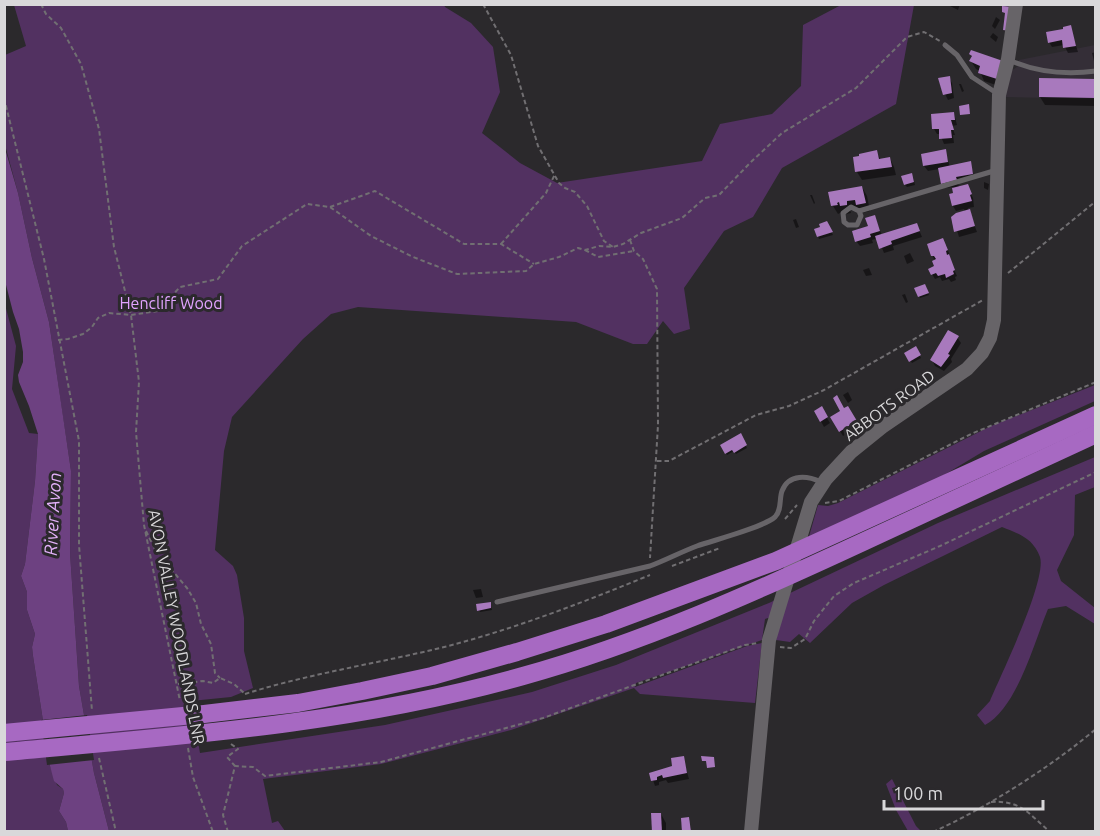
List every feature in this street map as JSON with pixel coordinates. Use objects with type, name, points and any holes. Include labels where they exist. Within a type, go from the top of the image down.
[{"type":"highway","points":[[4,733],[204,714],[243,702],[298,703],[432,676],[517,652],[606,624],[776,561],[1095,415]]},
{"type":"highway","points":[[4,752],[300,722],[443,697],[523,676],[620,646],[765,588],[1095,435]]},
{"type":"street","name":"ABBOTS ROAD","points":[[751,831],[769,643],[801,530],[812,502],[823,483],[851,452],[882,427],[967,369],[982,353],[990,338],[994,320],[999,95],[1008,59],[1016,4]]},
{"type":"lane","points":[[945,45],[972,77],[999,95]]},
{"type":"lane","points":[[943,53],[953,52]]},
{"type":"lane","points":[[1008,59],[1035,70],[1081,73],[1095,71]]},
{"type":"lane","points":[[860,212],[998,170]]},
{"type":"lane","points":[[497,602],[650,566],[774,517],[779,508],[783,489],[792,479],[805,476],[823,483]]},
{"type":"path","name":"AVON VALLEY WOODLANDS LNR","points":[[41,4],[46,14],[61,28],[81,64],[99,129],[114,247],[131,315],[139,382],[136,432],[144,525],[182,708]]},
{"type":"path","points":[[483,4],[511,55],[538,146],[559,183],[575,192],[587,206],[604,241],[613,247]]},
{"type":"path","points":[[585,250],[599,246],[613,247],[631,242],[641,233],[682,218],[705,198],[719,195],[782,134],[856,88],[908,37],[924,32],[945,45]]},
{"type":"path","points":[[4,98],[44,259],[79,441],[79,545],[93,720]]},
{"type":"path","points":[[501,244],[546,194],[555,174]]},
{"type":"path","points":[[330,207],[375,190],[464,244],[501,244],[534,264]]},
{"type":"path","points":[[657,461],[669,461],[756,415],[789,406],[824,390],[995,287],[1004,276],[1095,201]]},
{"type":"path","points":[[58,340],[83,334],[98,318],[109,313],[131,315],[158,311],[180,287],[218,279],[242,246],[307,204],[330,207],[371,236],[413,257],[457,274],[526,271],[534,264],[559,257],[578,248],[598,257],[634,251]]},
{"type":"path","points":[[631,242],[657,289],[657,461],[650,566]]},
{"type":"path","points":[[231,744],[238,749],[227,757],[236,766],[254,767],[266,776],[381,762],[543,718],[745,645],[769,643],[791,648],[805,639],[814,621],[834,596],[854,583],[940,546],[1095,472]]},
{"type":"path","points":[[144,525],[156,551],[187,588],[196,603],[201,624],[212,644],[215,673],[220,678],[234,684],[243,702]]},
{"type":"path","points":[[178,684],[213,682],[220,678]]},
{"type":"path","points":[[933,831],[988,802],[1064,755],[1095,729]]},
{"type":"path","name":"AVON VALLEY WOODLANDS LNR","points":[[187,742],[193,777],[213,831]]},
{"type":"path","points":[[98,754],[116,831]]},
{"type":"path","points":[[228,831],[223,815],[236,766]]},
{"type":"path","points":[[988,802],[1006,801],[1019,805],[1050,831]]},
{"type":"shaded area","points":[[1095,45],[1095,99],[1005,97],[1010,72],[1018,66],[1019,60]]},
{"type":"green space","name":"Hencliff Wood","points":[[14,5],[444,5],[471,23],[493,47],[500,92],[482,133],[520,163],[557,183],[702,161],[720,124],[772,114],[801,86],[803,25],[841,5],[914,5],[896,104],[782,168],[753,217],[724,231],[684,288],[690,329],[674,334],[663,321],[647,344],[633,344],[576,322],[358,307],[331,314],[303,339],[232,417],[224,451],[215,550],[233,566],[237,575],[244,618],[244,651],[253,688],[231,697],[191,701],[200,753],[385,725],[532,692],[616,665],[769,603],[938,523],[1095,457],[1095,487],[1075,495],[1074,535],[1057,570],[1061,581],[1095,608],[1095,624],[1066,606],[1048,609],[1015,690],[996,717],[985,725],[977,715],[990,701],[1030,606],[1040,569],[1040,557],[1034,545],[1002,527],[852,603],[810,643],[799,634],[790,642],[776,640],[780,614],[765,619],[762,640],[636,683],[635,687],[747,646],[762,643],[755,703],[640,694],[634,688],[511,730],[381,764],[263,779],[272,823],[278,821],[285,831],[109,831],[94,773],[79,686],[70,553],[71,471],[49,322],[5,145],[5,55],[26,46]]},
{"type":"green space","points":[[4,301],[16,346],[12,389],[29,433],[38,434],[35,481],[25,564],[21,576],[27,592],[27,610],[35,634],[32,647],[33,656],[50,766],[57,785],[63,789],[59,811],[66,822],[68,831],[5,831]]},
{"type":"green space","points":[[1095,385],[1095,401],[984,451],[919,490],[808,540],[818,505],[828,506],[838,503],[991,426]]},
{"type":"green space","points":[[892,779],[916,826],[921,831],[908,831],[896,810],[886,784]]},
{"type":"water","name":"River Avon","points":[[4,145],[49,322],[71,471],[70,553],[79,686],[94,773],[109,831],[68,831],[66,822],[59,811],[64,793],[54,781],[50,766],[33,656],[32,647],[35,634],[27,610],[27,592],[21,576],[25,564],[35,481],[38,434],[19,382],[18,375],[23,362],[23,352],[5,281]]},
{"type":"pier","points":[[87,715],[94,760],[47,765],[41,720]]},
{"type":"building","points":[[1002,6],[1013,7],[1010,31],[1003,30],[1005,13],[1002,12]]},
{"type":"building","points":[[1071,25],[1076,46],[1063,48],[1062,40],[1048,43],[1046,32]]},
{"type":"building","points":[[971,50],[1003,61],[997,79],[978,73],[980,66],[969,61],[972,56],[969,54]]},
{"type":"building","points":[[950,76],[952,93],[943,95],[938,78]]},
{"type":"building","points":[[1039,78],[1096,79],[1096,98],[1039,97]]},
{"type":"building","points":[[969,104],[970,114],[960,115],[959,106]]},
{"type":"building","points":[[954,112],[955,120],[951,120],[954,130],[951,130],[952,138],[939,139],[939,129],[932,129],[931,114]]},
{"type":"building","points":[[946,149],[948,162],[923,166],[921,154]]},
{"type":"building","points":[[877,150],[879,159],[890,157],[892,167],[855,172],[853,157]]},
{"type":"building","points":[[971,161],[973,174],[956,177],[957,180],[941,184],[938,168]]},
{"type":"building","points":[[912,173],[914,182],[904,185],[901,176]]},
{"type":"building","points":[[968,184],[972,201],[952,206],[949,194],[953,193],[952,188]]},
{"type":"building","points":[[862,186],[866,203],[856,205],[855,200],[847,201],[847,205],[840,206],[839,202],[838,205],[831,206],[828,192]]},
{"type":"building","points":[[970,209],[975,226],[954,232],[951,217]]},
{"type":"building","points":[[875,215],[880,231],[870,234],[871,237],[855,242],[852,231],[868,226],[865,218]]},
{"type":"building","points":[[827,221],[833,232],[817,237],[814,229]]},
{"type":"building","points":[[917,223],[920,231],[891,241],[892,244],[879,249],[875,236]]},
{"type":"building","points":[[943,238],[948,250],[947,255],[949,254],[955,270],[954,274],[946,278],[945,274],[931,275],[928,269],[934,266],[932,261],[936,259],[931,256],[927,244]]},
{"type":"building","points":[[925,284],[929,293],[918,297],[914,288]]},
{"type":"building","points":[[948,330],[959,336],[941,367],[930,360]]},
{"type":"building","points":[[916,346],[921,355],[909,362],[904,353]]},
{"type":"building","points":[[837,395],[844,408],[848,406],[857,421],[839,432],[830,417],[840,411],[833,398]]},
{"type":"building","points":[[822,406],[828,417],[820,422],[814,411]]},
{"type":"building","points":[[741,433],[747,445],[734,453],[732,450],[725,454],[720,445]]},
{"type":"building","points":[[491,602],[491,608],[477,611],[476,604]]},
{"type":"building","points":[[684,756],[687,773],[663,778],[662,775],[657,777],[657,780],[651,781],[649,773],[672,766],[671,758]]},
{"type":"building","points":[[701,756],[714,757],[715,767],[707,768],[706,761],[702,761]]},
{"type":"building","points":[[651,813],[661,813],[662,832],[652,832]]},
{"type":"building","points":[[689,817],[691,832],[682,832],[681,818]]}]
